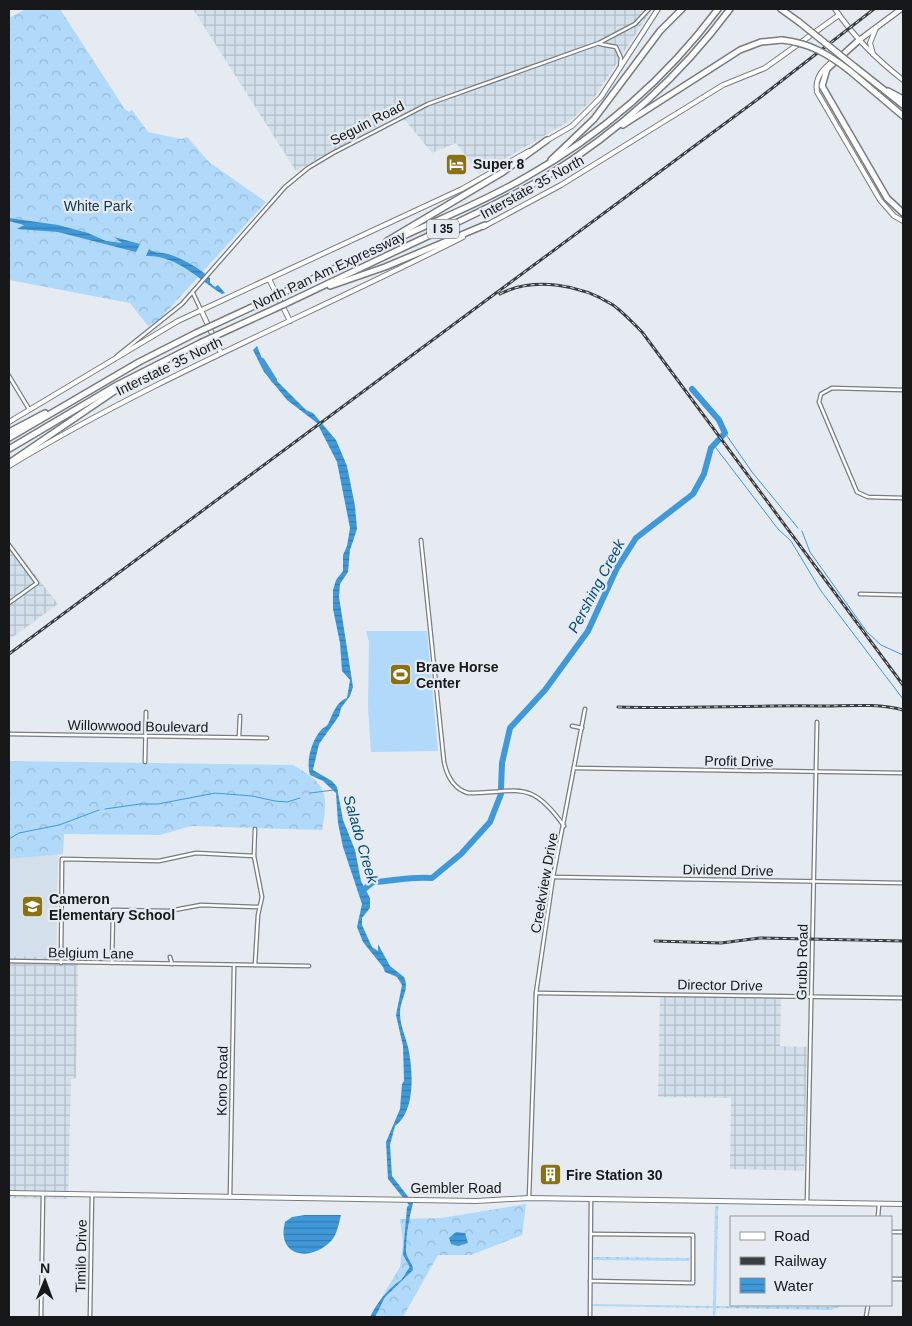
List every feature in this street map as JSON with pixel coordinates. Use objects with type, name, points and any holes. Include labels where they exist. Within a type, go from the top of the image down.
[{"type":"highway","points":[[548,164],[554,156],[594,119],[660,31],[682,9]]},
{"type":"highway","name":"North Pan Am Expressway","points":[[9,438],[138,362],[487,197],[548,164],[597,130],[644,91],[690,44],[718,9]]},
{"type":"highway","name":"North Pan Am Expressway","points":[[9,450],[143,371],[522,190],[562,167],[618,126],[678,71],[730,9]]},
{"type":"highway","points":[[781,9],[903,105]]},
{"type":"highway","points":[[618,126],[629,122],[740,50],[761,42],[782,40],[812,46],[830,56],[903,116]]},
{"type":"highway","points":[[858,41],[827,69],[822,86],[887,198],[903,213]]},
{"type":"highway","points":[[873,82],[903,99]]},
{"type":"highway","points":[[375,250],[502,172],[547,140]]},
{"type":"highway","points":[[303,295],[385,267],[485,225]]},
{"type":"highway","points":[[9,462],[143,371]]},
{"type":"highway","points":[[9,432],[70,402]]},
{"type":"main road","points":[[9,422],[110,361],[201,310],[462,189],[572,126],[601,97],[658,9]]},
{"type":"main road","points":[[835,9],[858,41],[903,80]]},
{"type":"main road","points":[[901,9],[824,67],[816,81],[817,92],[880,200],[887,210],[903,221]]},
{"type":"main road","name":"Interstate 35 North","points":[[9,466],[112,406],[290,321],[485,225],[561,185],[723,85],[765,68],[839,15]]},
{"type":"main road","points":[[874,56],[870,43],[876,28]]},
{"type":"main road","points":[[269,278],[290,321]]},
{"type":"main road","points":[[201,310],[222,353]]},
{"type":"main road","name":"Gembler Road","points":[[9,1194],[450,1200],[529,1198],[903,1204]]},
{"type":"street","name":"Seguin Road","points":[[110,361],[172,314],[193,293],[285,187],[308,168],[333,153],[446,97],[599,44],[635,24],[649,9]]},
{"type":"street","points":[[599,44],[616,47],[621,56],[620,67]]},
{"type":"street","points":[[193,293],[201,310]]},
{"type":"street","points":[[9,376],[29,409]]},
{"type":"street","points":[[903,390],[832,388],[821,394],[819,406],[857,492],[868,497],[903,498]]},
{"type":"street","name":"Creekview Drive","points":[[421,540],[444,762],[449,777],[461,791],[468,793],[519,790],[539,796],[550,806],[564,826],[553,878],[536,992],[529,1198]]},
{"type":"street","points":[[9,545],[37,582],[9,603]]},
{"type":"street","points":[[860,594],[903,595]]},
{"type":"street","points":[[564,826],[585,709]]},
{"type":"street","points":[[146,712],[146,762]]},
{"type":"street","points":[[239,737],[240,716]]},
{"type":"street","name":"Grubb Road","points":[[807,1202],[817,722]]},
{"type":"street","points":[[572,726],[582,728]]},
{"type":"street","name":"Willowwood Boulevard","points":[[9,734],[266,738]]},
{"type":"street","name":"Profit Drive","points":[[574,768],[903,774]]},
{"type":"street","points":[[255,965],[262,891],[254,856],[256,829]]},
{"type":"street","points":[[61,963],[62,859],[163,861],[196,853],[254,856]]},
{"type":"street","name":"Dividend Drive","points":[[553,878],[903,883]]},
{"type":"street","points":[[112,963],[113,910],[174,911],[201,905],[260,907]]},
{"type":"street","points":[[170,957],[172,964]]},
{"type":"street","name":"Belgium Lane","points":[[9,962],[309,966]]},
{"type":"street","name":"Kono Road","points":[[230,1197],[234,965]]},
{"type":"street","name":"Director Drive","points":[[536,992],[903,998]]},
{"type":"street","points":[[41,1317],[43,1194]]},
{"type":"street","name":"Timilo Drive","points":[[90,1317],[92,1195]]},
{"type":"street","points":[[590,1317],[591,1199]]},
{"type":"street","points":[[878,1216],[879,1203]]},
{"type":"street","points":[[590,1282],[692,1283],[694,1235],[591,1234]]},
{"type":"shaded area","points":[[193,9],[652,9],[594,98],[571,120],[479,174],[456,143],[432,153],[400,114],[296,171]]},
{"type":"shaded area","points":[[9,541],[58,604],[9,640]]},
{"type":"shaded area","name":"Cameron Elementary School","points":[[58,854],[56,958],[9,956],[9,859]]},
{"type":"shaded area","points":[[9,956],[78,958],[76,1078],[71,1079],[68,1199],[9,1198]]},
{"type":"shaded area","points":[[660,996],[781,999],[780,1046],[807,1047],[804,1171],[730,1169],[731,1098],[658,1097]]},
{"type":"green space","name":"White Park","points":[[26,9],[60,9],[124,108],[129,112],[132,110],[148,132],[181,139],[187,137],[209,162],[266,202],[159,320],[148,326],[130,303],[9,280],[9,18]]},
{"type":"green space","name":"Brave Horse Center","points":[[366,631],[427,631],[438,751],[371,752],[368,708],[369,642]]},
{"type":"green space","points":[[9,761],[293,765],[313,778],[323,791],[325,807],[322,830],[191,826],[160,835],[64,834],[63,854],[9,859]]},
{"type":"green space","points":[[526,1204],[522,1235],[471,1255],[438,1255],[403,1317],[370,1317],[400,1267],[403,1243],[400,1219],[441,1218]]},
{"type":"green space","points":[[715,1206],[718,1206],[716,1306],[841,1306],[831,1310],[716,1308],[715,1317],[713,1317],[713,1308],[591,1306],[591,1304],[713,1306]]},
{"type":"green space","points":[[592,1256],[690,1258],[689,1261],[592,1260]]},
{"type":"water","points":[[9,218],[58,225],[88,233],[106,241],[122,243],[114,237],[140,244],[136,252],[58,232],[17,229],[24,225],[9,221]]},
{"type":"water","points":[[149,249],[154,252],[174,256],[191,264],[210,278],[210,283],[215,287],[218,285],[225,293],[222,294],[187,269],[168,259],[146,256]]},
{"type":"water","points":[[257,346],[267,371],[306,410],[313,413],[336,440],[347,466],[355,506],[357,529],[350,550],[348,572],[340,584],[339,597],[353,687],[350,696],[341,708],[339,716],[319,744],[313,770],[332,781],[337,787],[343,820],[355,850],[361,881],[370,898],[370,908],[362,918],[362,925],[372,947],[378,951],[378,944],[390,966],[404,977],[406,982],[400,1008],[400,1017],[410,1056],[411,1090],[407,1111],[395,1126],[390,1145],[392,1176],[413,1203],[406,1251],[413,1270],[385,1297],[375,1317],[370,1317],[380,1301],[401,1280],[410,1267],[403,1255],[407,1207],[409,1205],[388,1179],[386,1142],[400,1109],[402,1084],[404,1081],[403,1046],[396,1015],[402,985],[397,977],[385,972],[363,942],[357,927],[362,904],[343,847],[338,823],[336,793],[323,781],[310,775],[309,770],[310,752],[314,740],[321,730],[328,725],[338,705],[347,698],[350,680],[342,671],[340,643],[333,609],[333,590],[336,580],[343,571],[343,555],[347,546],[350,528],[337,462],[317,423],[287,400],[264,372],[253,350]]},
{"type":"water","points":[[341,1215],[331,1241],[323,1248],[305,1254],[290,1249],[285,1242],[284,1233],[285,1222],[292,1217]]},
{"type":"water","points":[[456,1232],[465,1233],[468,1243],[458,1246],[451,1244],[449,1238]]},
{"type":"waterway","name":"Salado Creek","points":[[262,361],[274,380]]},
{"type":"waterway","name":"Pershing Creek","points":[[501,788],[502,763],[510,728],[545,690],[588,631],[617,568],[636,538],[693,494],[704,474],[711,448],[725,433],[719,420],[692,389]]},
{"type":"waterway","points":[[725,433],[752,472],[798,528]]},
{"type":"waterway","points":[[713,444],[778,529],[791,541],[821,591],[903,699]]},
{"type":"waterway","points":[[802,531],[810,552],[867,632],[881,645],[903,655]]},
{"type":"waterway","points":[[310,793],[334,790]]},
{"type":"waterway","points":[[105,809],[140,804],[158,804],[215,793],[252,796],[287,802],[300,798]]},
{"type":"waterway","name":"Pershing Creek","points":[[362,891],[373,882],[432,878],[461,854],[490,822],[501,794]]},
{"type":"waterway","points":[[9,839],[19,833],[59,825],[99,810]]},
{"type":"railway","points":[[9,654],[762,96],[874,9]]},
{"type":"railway","points":[[500,294],[513,288],[528,285],[558,285],[587,292],[601,298],[613,305],[628,318],[642,332],[903,685]]},
{"type":"railway","points":[[618,707],[862,705],[883,706],[903,710]]},
{"type":"railway","points":[[655,941],[721,943],[760,938],[903,941]]},
{"type":"place","name":"Super 8","points":[[457,164]]},
{"type":"place","name":"Brave Horse Center","points":[[400,675]]},
{"type":"place","name":"Cameron Elementary School","points":[[33,907]]},
{"type":"place","name":"Fire Station 30","points":[[550,1175]]}]
